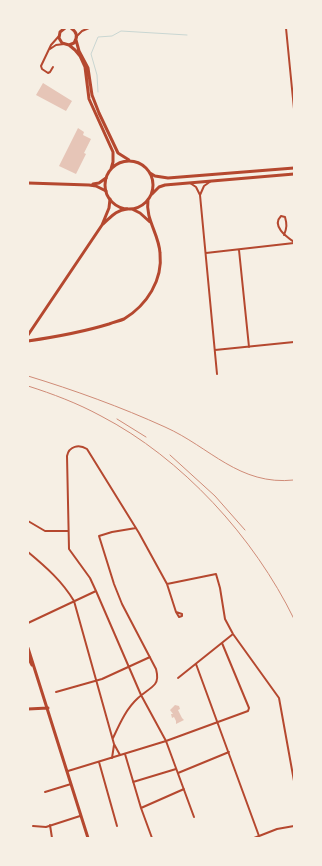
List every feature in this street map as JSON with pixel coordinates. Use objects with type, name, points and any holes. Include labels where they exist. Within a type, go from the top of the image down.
[{"type":"main road","points":[[65,28],[60,32],[60,41],[69,45],[80,56],[85,67],[89,99],[112,152],[113,162],[106,178],[106,191],[110,199],[117,206],[127,209]]},
{"type":"main road","points":[[72,28],[76,32],[79,51],[88,68],[94,101],[101,118],[118,153],[130,161],[140,163],[150,173],[153,180],[151,196]]},
{"type":"main road","points":[[69,45],[76,38]]},
{"type":"main road","points":[[111,169],[120,163],[130,161]]},
{"type":"main road","points":[[150,173],[155,176],[168,178],[294,168]]},
{"type":"main road","points":[[102,225],[115,213],[121,210],[138,207],[148,200],[159,187],[165,185],[294,174]]},
{"type":"main road","points":[[90,185],[99,183],[106,178]]},
{"type":"main road","points":[[28,183],[90,185],[106,191]]},
{"type":"main road","points":[[28,335],[102,225],[109,208],[110,199]]},
{"type":"main road","points":[[28,341],[96,328],[122,319],[138,308],[154,287],[159,270],[160,252],[156,234],[150,222],[147,206],[148,200]]},
{"type":"main road","points":[[132,209],[140,213],[150,222]]},
{"type":"main road","points":[[28,648],[88,838]]},
{"type":"main road","points":[[28,657],[35,670]]},
{"type":"main road","points":[[28,709],[48,708]]},
{"type":"street","points":[[76,38],[82,31],[89,28]]},
{"type":"street","points":[[286,28],[294,110]]},
{"type":"street","points":[[53,67],[49,73],[44,71],[41,67],[41,63],[60,32]]},
{"type":"street","points":[[49,50],[56,45],[64,44]]},
{"type":"street","points":[[200,195],[204,186],[212,181]]},
{"type":"street","points":[[189,183],[196,187],[200,195],[217,374]]},
{"type":"street","points":[[284,235],[287,229],[286,222],[285,217],[281,216],[278,222],[280,228],[284,235],[294,243]]},
{"type":"street","points":[[206,253],[294,243]]},
{"type":"street","points":[[239,250],[248,347]]},
{"type":"street","points":[[215,350],[294,342]]},
{"type":"street","points":[[176,612],[167,584],[136,528],[87,449],[76,446],[69,451],[67,456],[68,545],[70,552],[80,563],[90,578],[140,695],[166,741],[194,817]]},
{"type":"street","points":[[28,521],[45,531],[68,531]]},
{"type":"street","points":[[114,738],[126,710],[140,695],[155,684],[158,674],[122,604],[99,536],[136,528]]},
{"type":"street","points":[[28,552],[57,577],[66,588],[74,602],[114,738],[112,758]]},
{"type":"street","points":[[167,584],[216,574],[225,619],[233,634],[279,698],[294,781]]},
{"type":"street","points":[[28,623],[96,591]]},
{"type":"street","points":[[178,678],[233,634]]},
{"type":"street","points":[[68,772],[166,741],[248,711],[249,708],[222,643]]},
{"type":"street","points":[[56,692],[97,680],[150,657]]},
{"type":"street","points":[[196,664],[260,836]]},
{"type":"street","points":[[114,744],[120,755]]},
{"type":"street","points":[[178,773],[229,752]]},
{"type":"street","points":[[125,754],[141,808],[152,838]]},
{"type":"street","points":[[99,762],[117,826]]},
{"type":"street","points":[[133,782],[176,769]]},
{"type":"street","points":[[45,792],[71,784]]},
{"type":"street","points":[[141,808],[184,789]]},
{"type":"street","points":[[33,826],[46,827],[81,816]]},
{"type":"street","points":[[50,825],[52,838]]},
{"type":"street","points":[[254,838],[277,829],[294,826]]},
{"type":"building","points":[[43,83],[72,101],[66,111],[36,95]]},
{"type":"building","points":[[78,128],[84,132],[83,135],[91,139],[84,153],[86,154],[76,174],[59,166]]},
{"type":"building","points":[[175,705],[179,706],[180,709],[178,710],[184,720],[176,724],[174,717],[172,718],[171,714],[173,714],[170,710]]},
{"type":"waterway","points":[[98,92],[97,75],[91,54],[98,37],[112,36],[121,31],[187,35]]},
{"type":"railway","points":[[28,376],[97,399],[165,427],[241,471],[257,477],[275,480],[294,480]]},
{"type":"railway","points":[[28,386],[83,407],[131,433],[160,454],[187,477],[213,502],[237,530],[278,588],[294,619]]},
{"type":"railway","points":[[117,419],[146,437]]},
{"type":"railway","points":[[170,455],[215,496],[245,530]]}]
